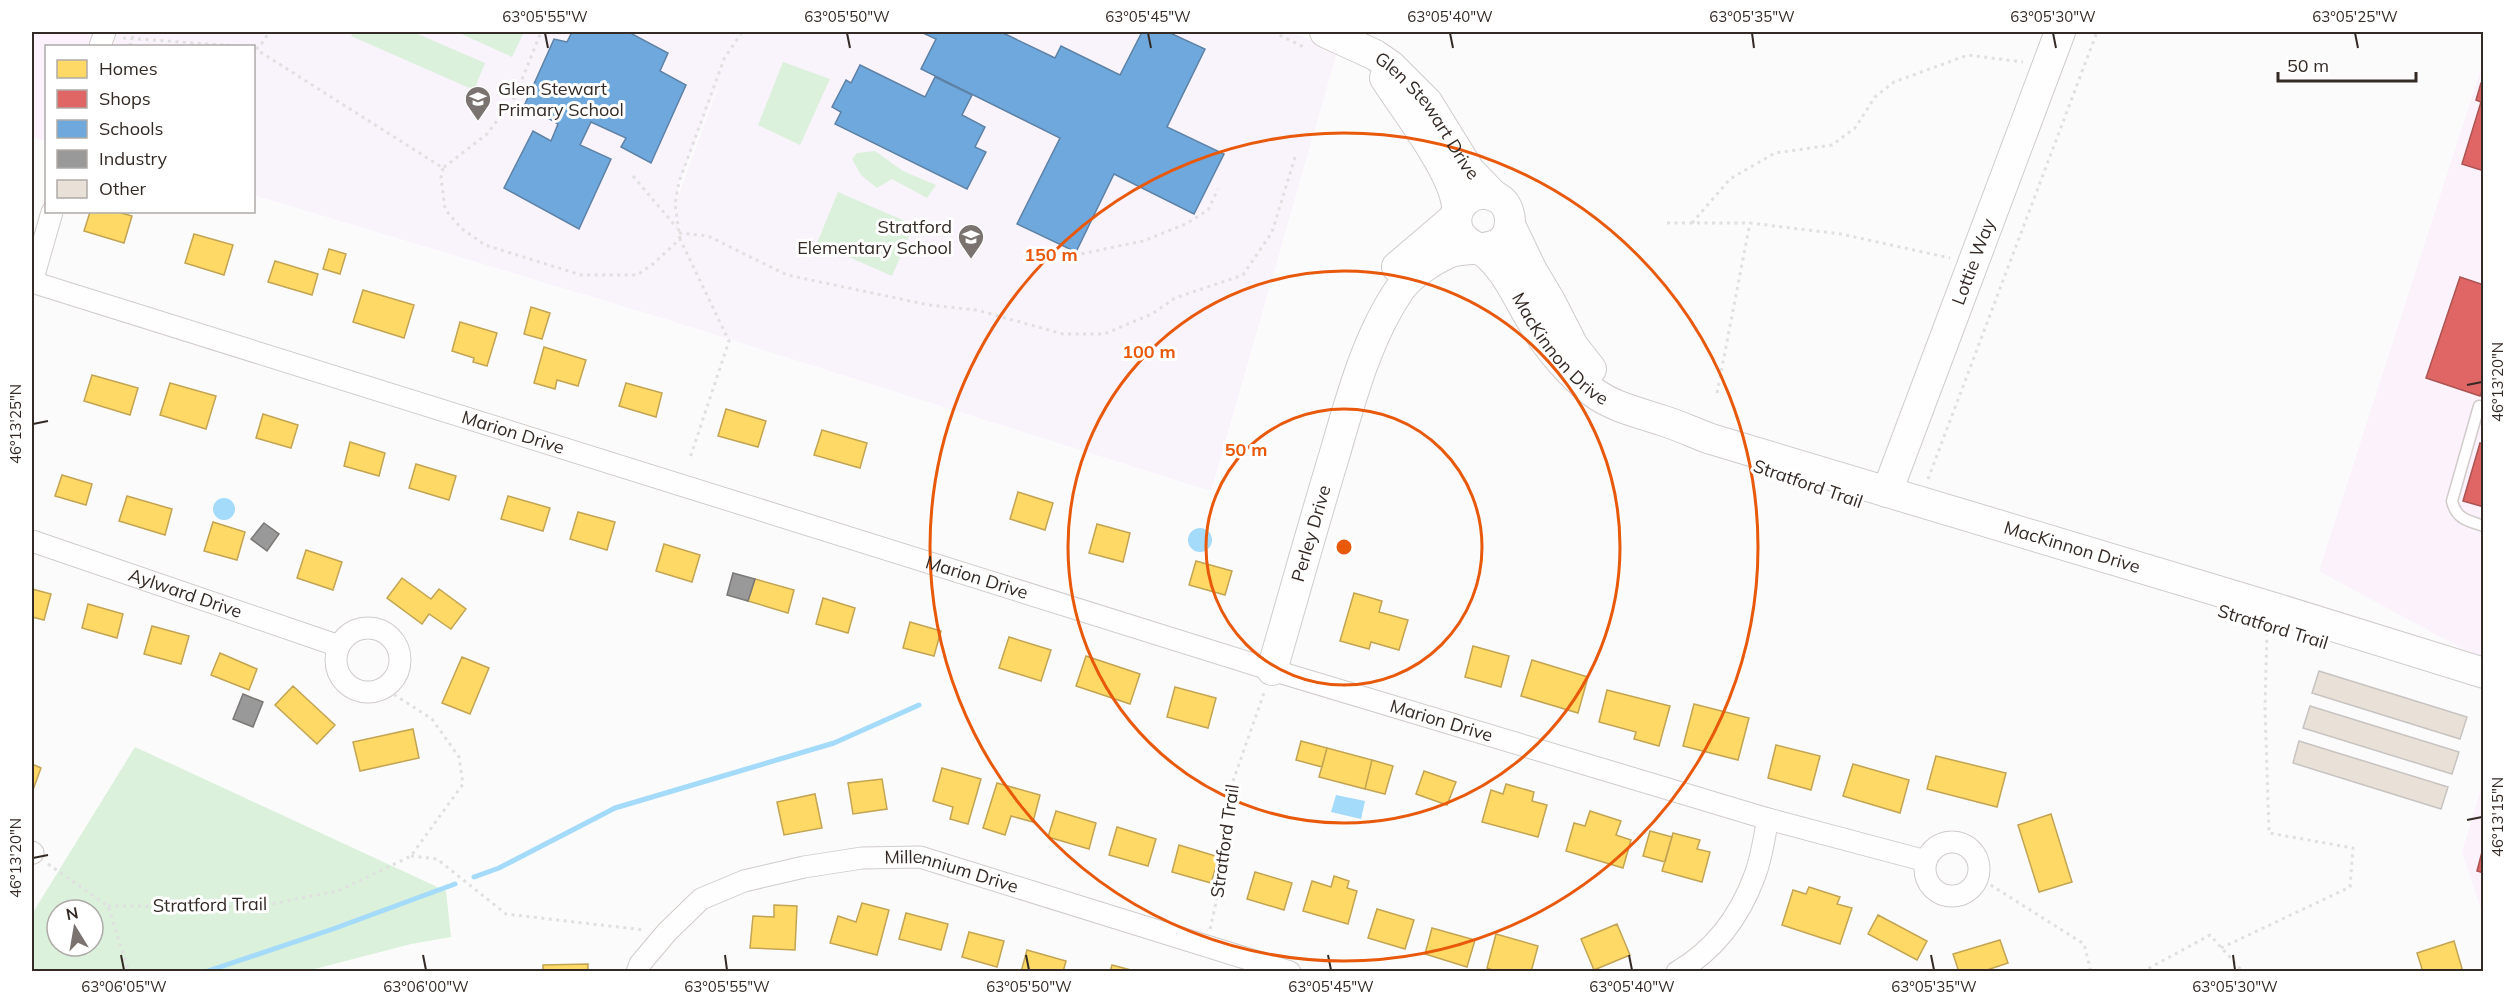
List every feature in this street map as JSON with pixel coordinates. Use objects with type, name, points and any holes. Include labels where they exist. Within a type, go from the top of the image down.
[{"type":"street","name":"Lottie Way","points":[[1887,492],[2060,32]]},
{"type":"street","name":"Glen Stewart Drive","points":[[1320,41],[1353,46],[1375,55],[1391,66],[1427,102],[1469,170],[1494,196]]},
{"type":"street","name":"Glen Stewart Drive","points":[[1353,46],[1377,66],[1440,162],[1458,202],[1457,213]]},
{"type":"street","points":[[1485,194],[1494,196],[1507,208],[1510,225],[1502,241],[1480,250],[1462,238],[1456,221],[1457,213],[1468,198],[1485,194]]},
{"type":"street","points":[[32,282],[52,213]]},
{"type":"street","name":"Perley Drive","points":[[1352,395],[1359,342],[1379,294],[1395,268],[1452,220],[1457,213]]},
{"type":"street","name":"MacKinnon Drive","points":[[1510,225],[1573,346],[1591,369],[1661,420]]},
{"type":"street","name":"MacKinnon Drive","points":[[1480,250],[1489,255],[1509,281],[1536,327],[1558,357],[1593,392],[1623,408],[1711,439],[2484,673]]},
{"type":"street","name":"Perley Drive","points":[[1272,670],[1352,395],[1372,342],[1401,288],[1429,263],[1453,251],[1480,250]]},
{"type":"street","name":"Marion Drive","points":[[32,282],[1272,670],[1768,819],[1926,861]]},
{"type":"street","name":"Aylward Drive","points":[[32,540],[339,646]]},
{"type":"street","points":[[363,629],[373,629],[384,633],[392,640],[398,649],[398,671],[393,680],[384,688],[365,692],[346,684],[336,666],[339,646],[345,638],[363,629]]},
{"type":"street","points":[[1677,972],[1710,948],[1730,925],[1755,874],[1768,819]]},
{"type":"street","points":[[1949,842],[1960,843],[1976,856],[1979,866],[1978,877],[1965,893],[1954,896],[1944,895],[1928,882],[1925,872],[1926,861],[1939,845],[1949,842]]},
{"type":"street","name":"Millennium Drive","points":[[638,972],[640,964],[700,899],[744,880],[862,858],[920,857],[1290,972]]},
{"type":"lane","points":[[2479,406],[2452,501],[2456,514],[2463,519],[2484,526]]},
{"type":"path","points":[[130,45],[134,32]]},
{"type":"path","points":[[255,48],[259,48],[269,32]]},
{"type":"path","points":[[541,32],[515,97],[487,134],[443,168],[441,178],[445,209],[461,228],[485,245],[581,274],[637,275],[653,264],[680,239]]},
{"type":"path","points":[[690,458],[729,341],[680,239],[675,204],[679,182],[724,59],[742,32]]},
{"type":"path","points":[[1273,32],[1320,41]]},
{"type":"path","points":[[1920,502],[2097,32]]},
{"type":"path","points":[[103,38],[223,45]]},
{"type":"path","points":[[255,49],[443,168]]},
{"type":"path","points":[[1692,223],[1730,179],[1775,153],[1832,145],[1855,128],[1875,98],[1894,82],[1968,55],[2029,63]]},
{"type":"path","points":[[633,176],[679,231],[708,236],[787,275],[929,305],[977,310],[1063,334],[1104,334],[1152,314],[1175,298],[1243,275],[1272,232],[1296,154]]},
{"type":"path","points":[[1045,250],[1071,256],[1143,241],[1186,224],[1208,210],[1218,189]]},
{"type":"path","points":[[1667,223],[1750,223],[1841,234],[1954,259],[1974,260]]},
{"type":"path","points":[[1717,393],[1750,223]]},
{"type":"path","points":[[2221,948],[2350,887],[2353,848],[2269,833],[2265,708],[2268,606]]},
{"type":"path","name":"Stratford Trail","points":[[1206,945],[1218,894],[1232,784],[1272,670]]},
{"type":"path","name":"Stratford Trail","points":[[108,906],[255,907],[338,891],[411,855],[463,784],[459,757],[432,719],[384,688]]},
{"type":"path","points":[[32,853],[108,906],[129,972]]},
{"type":"path","points":[[411,855],[437,859],[506,914],[667,933]]},
{"type":"path","points":[[1978,877],[2084,944],[2091,972]]},
{"type":"path","points":[[2142,972],[2210,935],[2243,972]]},
{"type":"shaded area","points":[[32,32],[137,32],[133,45],[45,45],[45,141],[32,137]]},
{"type":"shaded area","name":"Stratford Elementary School","points":[[137,32],[1292,32],[1337,52],[1211,491],[656,316],[255,195],[255,45],[133,45]],"holes":[[[716,89],[717,90],[677,200],[679,182]]]},
{"type":"shaded area","points":[[2483,63],[2483,660],[2319,571]]},
{"type":"shaded area","points":[[2483,782],[2483,916],[2462,852]]},
{"type":"green space","points":[[353,32],[413,32],[485,63],[474,90],[351,36]]},
{"type":"green space","points":[[457,32],[524,32],[512,57]]},
{"type":"green space","points":[[783,62],[830,79],[800,145],[758,125]]},
{"type":"green space","points":[[875,151],[903,171],[936,185],[927,198],[892,179],[877,188],[861,175],[852,159],[857,153]]},
{"type":"green space","points":[[838,192],[914,225],[892,276],[817,243]]},
{"type":"green space","points":[[135,747],[446,891],[451,937],[411,944],[307,971],[32,971],[32,914]]},
{"type":"water","points":[[220,498],[228,498],[235,505],[235,513],[228,520],[220,520],[213,513],[213,505]]},
{"type":"water","points":[[1200,528],[1209,531],[1212,540],[1209,549],[1200,552],[1191,549],[1188,540],[1191,531]]},
{"type":"water","points":[[1336,795],[1365,801],[1361,819],[1331,812]]},
{"type":"building: Homes","points":[[90,213],[122,213],[132,216],[124,243],[84,231]]},
{"type":"building: Homes","points":[[194,234],[233,245],[224,275],[185,263]]},
{"type":"building: Homes","points":[[329,249],[346,254],[340,274],[323,269]]},
{"type":"building: Homes","points":[[275,261],[318,274],[312,295],[268,282]]},
{"type":"building: Homes","points":[[363,290],[414,305],[404,338],[353,322]]},
{"type":"building: Homes","points":[[531,307],[550,313],[542,339],[524,334]]},
{"type":"building: Homes","points":[[460,322],[497,333],[487,366],[473,362],[474,358],[452,351]]},
{"type":"building: Homes","points":[[544,347],[586,360],[578,386],[557,380],[555,389],[534,383]]},
{"type":"building: Homes","points":[[92,375],[138,388],[130,415],[84,401]]},
{"type":"building: Homes","points":[[170,383],[216,396],[206,429],[160,415]]},
{"type":"building: Homes","points":[[626,383],[662,393],[656,417],[619,406]]},
{"type":"building: Homes","points":[[726,409],[766,421],[758,447],[718,436]]},
{"type":"building: Homes","points":[[263,414],[298,425],[291,448],[256,438]]},
{"type":"building: Homes","points":[[822,430],[867,443],[860,468],[814,455]]},
{"type":"building: Homes","points":[[350,442],[385,453],[379,476],[344,466]]},
{"type":"building: Homes","points":[[416,464],[456,476],[449,500],[409,488]]},
{"type":"building: Homes","points":[[62,475],[92,484],[86,505],[55,496]]},
{"type":"building: Homes","points":[[1018,492],[1053,503],[1045,530],[1010,519]]},
{"type":"building: Homes","points":[[127,496],[172,509],[165,535],[119,521]]},
{"type":"building: Homes","points":[[508,496],[550,508],[543,531],[501,519]]},
{"type":"building: Homes","points":[[578,512],[615,522],[607,550],[570,539]]},
{"type":"building: Homes","points":[[213,522],[245,532],[237,560],[204,551]]},
{"type":"building: Homes","points":[[1097,524],[1130,533],[1123,562],[1089,553]]},
{"type":"building: Homes","points":[[664,544],[700,555],[692,582],[656,571]]},
{"type":"building: Homes","points":[[306,550],[342,562],[333,590],[297,578]]},
{"type":"building: Homes","points":[[1196,561],[1232,571],[1225,595],[1189,585]]},
{"type":"building: Homes","points":[[402,578],[431,599],[439,589],[466,609],[451,629],[429,614],[422,624],[387,598]]},
{"type":"building: Homes","points":[[755,579],[794,590],[788,613],[748,601]]},
{"type":"building: Homes","points":[[32,589],[51,594],[44,620],[32,617]]},
{"type":"building: Homes","points":[[1354,593],[1382,601],[1379,612],[1408,620],[1399,650],[1371,642],[1369,649],[1340,641]]},
{"type":"building: Homes","points":[[823,598],[855,608],[848,633],[816,624]]},
{"type":"building: Homes","points":[[88,604],[123,614],[117,638],[82,628]]},
{"type":"building: Homes","points":[[910,622],[941,631],[934,656],[903,648]]},
{"type":"building: Homes","points":[[152,626],[189,636],[181,664],[144,654]]},
{"type":"building: Homes","points":[[1009,637],[1051,650],[1041,681],[999,668]]},
{"type":"building: Homes","points":[[1473,646],[1509,656],[1501,687],[1465,677]]},
{"type":"building: Homes","points":[[220,653],[257,669],[249,690],[211,675]]},
{"type":"building: Homes","points":[[1086,656],[1140,674],[1130,704],[1076,686]]},
{"type":"building: Homes","points":[[462,657],[489,668],[470,714],[442,703]]},
{"type":"building: Homes","points":[[1532,660],[1588,677],[1578,713],[1521,696]]},
{"type":"building: Homes","points":[[293,686],[335,725],[317,744],[275,705]]},
{"type":"building: Homes","points":[[1175,687],[1216,698],[1208,728],[1167,717]]},
{"type":"building: Homes","points":[[1607,690],[1670,706],[1659,746],[1634,739],[1636,732],[1599,722]]},
{"type":"building: Homes","points":[[1694,704],[1749,718],[1738,760],[1683,746]]},
{"type":"building: Homes","points":[[413,729],[419,758],[360,771],[353,742]]},
{"type":"building: Homes","points":[[1301,741],[1327,748],[1322,767],[1296,760]]},
{"type":"building: Homes","points":[[1776,745],[1820,756],[1811,790],[1768,778]]},
{"type":"building: Homes","points":[[1327,748],[1372,760],[1365,789],[1319,777]]},
{"type":"building: Homes","points":[[1936,756],[2006,773],[1997,807],[1927,789]]},
{"type":"building: Homes","points":[[1372,760],[1393,766],[1385,794],[1365,789]]},
{"type":"building: Homes","points":[[32,764],[41,768],[33,790],[32,789]]},
{"type":"building: Homes","points":[[1853,764],[1909,780],[1900,813],[1843,796]]},
{"type":"building: Homes","points":[[942,768],[981,779],[968,824],[950,819],[953,807],[933,801]]},
{"type":"building: Homes","points":[[1424,771],[1456,782],[1447,805],[1416,794]]},
{"type":"building: Homes","points":[[882,779],[887,809],[853,814],[848,783]]},
{"type":"building: Homes","points":[[997,783],[1040,795],[1033,822],[1011,816],[1005,835],[983,828]]},
{"type":"building: Homes","points":[[1506,784],[1534,792],[1532,801],[1547,805],[1538,837],[1482,822],[1491,790],[1503,794]]},
{"type":"building: Homes","points":[[815,794],[822,828],[784,835],[777,802]]},
{"type":"building: Homes","points":[[1056,811],[1096,823],[1089,849],[1048,837]]},
{"type":"building: Homes","points":[[1590,811],[1621,821],[1616,835],[1631,840],[1623,868],[1566,851],[1574,823],[1585,826]]},
{"type":"building: Homes","points":[[2051,814],[2072,882],[2039,892],[2018,825]]},
{"type":"building: Homes","points":[[1117,827],[1156,839],[1148,866],[1109,855]]},
{"type":"building: Homes","points":[[1650,831],[1672,837],[1665,862],[1643,856]]},
{"type":"building: Homes","points":[[1673,833],[1700,840],[1697,849],[1710,852],[1702,882],[1662,871]]},
{"type":"building: Homes","points":[[1179,845],[1219,857],[1211,883],[1172,872]]},
{"type":"building: Homes","points":[[1255,872],[1292,883],[1284,910],[1247,899]]},
{"type":"building: Homes","points":[[1334,876],[1349,881],[1347,888],[1357,891],[1348,924],[1303,911],[1312,881],[1331,887]]},
{"type":"building: Homes","points":[[1809,887],[1840,897],[1837,904],[1852,908],[1840,944],[1782,925],[1793,890],[1806,894]]},
{"type":"building: Homes","points":[[862,903],[889,910],[877,955],[830,943],[838,916],[856,922]]},
{"type":"building: Homes","points":[[774,905],[797,906],[795,950],[750,948],[753,916],[774,917]]},
{"type":"building: Homes","points":[[1377,909],[1414,920],[1405,949],[1368,938]]},
{"type":"building: Homes","points":[[906,913],[948,924],[941,950],[899,939]]},
{"type":"building: Homes","points":[[1878,915],[1927,941],[1917,960],[1868,934]]},
{"type":"building: Homes","points":[[1617,924],[1630,955],[1594,970],[1581,939]]},
{"type":"building: Homes","points":[[1432,928],[1475,940],[1467,967],[1425,954]]},
{"type":"building: Homes","points":[[969,932],[1004,941],[997,967],[962,957]]},
{"type":"building: Homes","points":[[1496,934],[1538,946],[1531,972],[1498,972],[1487,968]]},
{"type":"building: Homes","points":[[2000,940],[2008,963],[1981,972],[1959,972],[1953,954]]},
{"type":"building: Homes","points":[[2454,941],[2463,972],[2423,972],[2417,953]]},
{"type":"building: Homes","points":[[1027,950],[1066,961],[1063,972],[1021,972]]},
{"type":"building: Homes","points":[[588,964],[588,972],[543,972],[543,965]]},
{"type":"building: Homes","points":[[1112,965],[1131,970],[1130,972],[1110,972]]},
{"type":"building: Shops","points":[[2481,83],[2484,83],[2484,171],[2462,164],[2481,102],[2476,100]]},
{"type":"building: Shops","points":[[2460,277],[2484,285],[2484,385],[2480,396],[2426,378]]},
{"type":"building: Shops","points":[[2480,443],[2484,444],[2484,507],[2463,501]]},
{"type":"building: Shops","points":[[2484,848],[2484,873],[2477,871]]},
{"type":"building: Schools","points":[[572,32],[633,32],[632,34],[668,53],[660,71],[686,85],[651,163],[621,147],[626,138],[591,122],[580,145],[611,159],[579,229],[504,188],[533,131],[551,141],[558,124],[525,104],[554,39],[567,42]]},
{"type":"building: Schools","points":[[921,32],[1001,32],[1055,58],[1061,46],[1120,75],[1142,32],[1168,32],[1205,49],[1167,127],[1224,154],[1194,214],[1114,174],[1076,252],[1017,224],[1060,138],[921,69],[936,39]]},
{"type":"building: Schools","points":[[860,65],[925,97],[935,77],[972,95],[962,115],[985,127],[975,147],[986,152],[967,189],[835,124],[841,112],[832,107],[846,80],[851,83]]},
{"type":"building: Industry","points":[[264,523],[279,534],[267,551],[251,539]]},
{"type":"building: Industry","points":[[733,573],[755,579],[748,601],[727,595]]},
{"type":"building: Industry","points":[[243,694],[263,702],[253,727],[233,719]]},
{"type":"building: Other","points":[[2319,671],[2467,717],[2460,739],[2312,693]]},
{"type":"building: Other","points":[[2310,706],[2459,752],[2452,774],[2303,728]]},
{"type":"building: Other","points":[[2299,741],[2448,787],[2441,809],[2293,763]]},
{"type":"waterway","points":[[474,877],[499,868],[615,808],[834,743],[919,705]]},
{"type":"waterway","points":[[205,972],[333,929],[455,884]]},
{"type":"place","name":"Glen Stewart Primary School","points":[[478,122]]},
{"type":"place","name":"Stratford Elementary School","points":[[971,260]]}]
